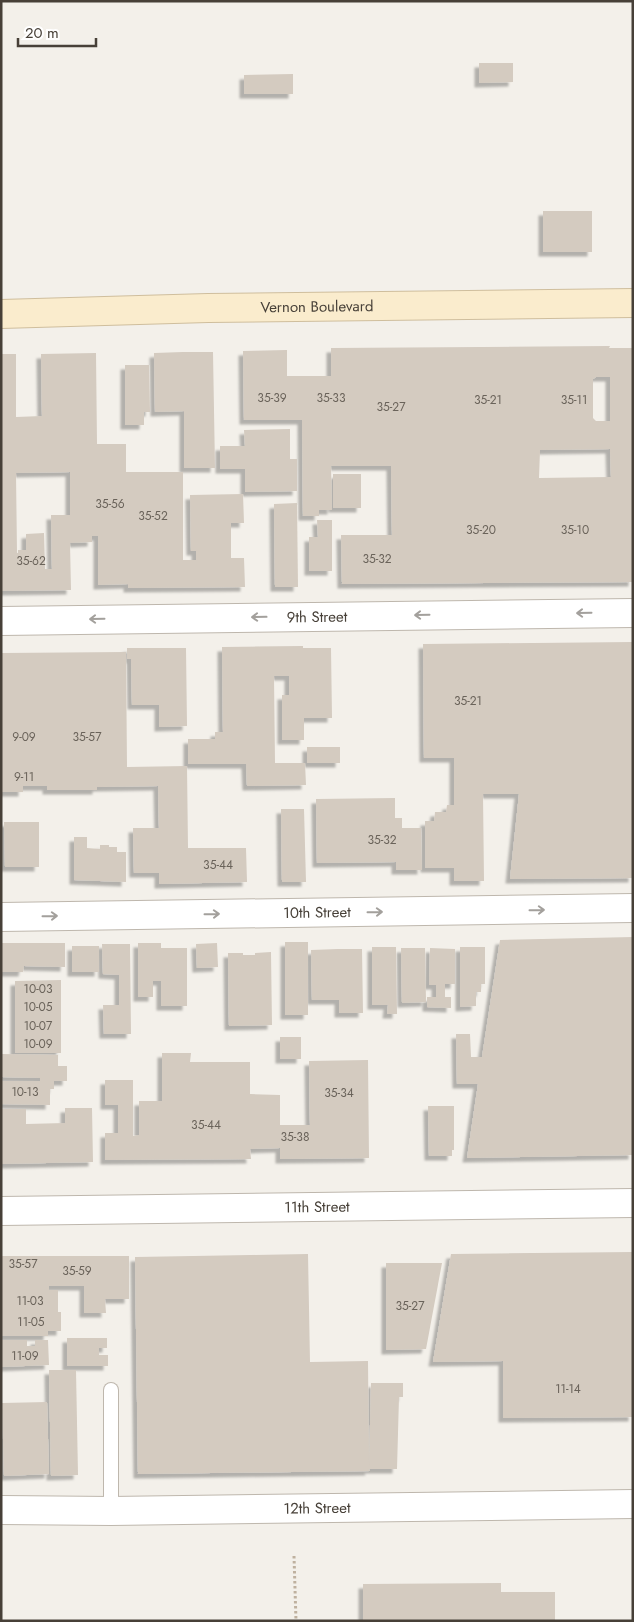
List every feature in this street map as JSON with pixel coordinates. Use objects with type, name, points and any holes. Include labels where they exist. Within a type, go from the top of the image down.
[{"type":"main road","name":"Vernon Boulevard","points":[[1,314],[208,308],[633,303]]},
{"type":"street","name":"9th Street","points":[[1,621],[633,613]]},
{"type":"street","name":"10th Street","points":[[1,917],[633,908]]},
{"type":"street","name":"11th Street","points":[[1,1211],[633,1203]]},
{"type":"street","name":"12th Street","points":[[1,1510],[112,1511],[633,1504]]},
{"type":"lane","points":[[111,1390],[112,1511]]},
{"type":"path","points":[[294,1556],[296,1621]]},
{"type":"building","points":[[479,63],[513,63],[513,82],[479,83]]},
{"type":"building","points":[[293,74],[293,94],[244,94],[244,75]]},
{"type":"building","points":[[543,211],[592,211],[592,252],[543,252]]},
{"type":"building","points":[[610,346],[609,348],[633,348],[633,582],[342,584],[341,535],[392,535],[391,466],[331,466],[332,510],[319,510],[319,516],[303,516],[302,420],[244,420],[243,351],[287,350],[287,376],[331,376],[331,348]],"holes":[[[596,377],[610,377],[610,421],[596,421],[593,418],[593,379]],[[610,449],[611,477],[539,478],[540,450]]]},
{"type":"building","points":[[213,352],[215,468],[184,468],[184,411],[155,412],[154,353]]},
{"type":"building","points":[[96,353],[97,444],[126,444],[126,472],[183,472],[183,560],[196,560],[196,551],[191,551],[190,495],[243,494],[244,523],[231,523],[231,558],[244,558],[245,587],[128,588],[128,584],[98,585],[98,536],[92,536],[92,542],[70,543],[71,590],[1,591],[1,354],[16,354],[16,417],[42,416],[41,354]],"holes":[[[70,472],[70,515],[51,515],[52,569],[45,569],[44,533],[26,534],[26,550],[18,550],[17,553],[16,473]]]},
{"type":"building","points":[[125,365],[149,365],[150,412],[144,412],[144,425],[125,425]]},
{"type":"building","points":[[290,429],[290,459],[297,459],[297,491],[245,492],[245,469],[220,469],[220,446],[245,446],[244,430]]},
{"type":"building","points":[[333,474],[361,474],[361,508],[333,508]]},
{"type":"building","points":[[297,503],[298,587],[275,587],[274,504]]},
{"type":"building","points":[[317,520],[332,520],[332,571],[309,571],[309,537],[318,537]]},
{"type":"building","points":[[633,642],[633,878],[510,879],[519,794],[483,794],[484,881],[454,881],[454,868],[425,868],[425,821],[434,821],[435,812],[446,812],[447,805],[454,805],[454,758],[424,758],[423,644]]},
{"type":"building","points":[[303,646],[303,648],[331,648],[332,718],[304,718],[304,740],[282,740],[282,695],[289,695],[289,676],[274,676],[275,763],[305,763],[306,785],[247,786],[246,764],[188,764],[188,739],[215,739],[215,732],[223,732],[222,647]]},
{"type":"building","points":[[127,648],[186,648],[187,726],[159,727],[159,705],[132,705],[131,659],[127,659]]},
{"type":"building","points":[[126,652],[127,767],[187,766],[188,848],[246,848],[247,882],[159,884],[159,873],[134,873],[133,828],[159,828],[158,786],[97,787],[97,790],[47,790],[47,786],[23,786],[23,792],[1,792],[1,653]]},
{"type":"building","points":[[307,747],[340,747],[340,763],[307,763]]},
{"type":"building","points":[[395,798],[395,818],[402,818],[402,828],[421,828],[422,870],[396,870],[396,862],[317,863],[316,799]]},
{"type":"building","points":[[281,809],[304,809],[306,882],[282,882]]},
{"type":"building","points":[[4,822],[39,822],[39,867],[5,867]]},
{"type":"building","points":[[74,837],[87,837],[87,848],[100,849],[100,845],[109,845],[109,847],[117,847],[117,852],[126,852],[126,882],[74,880]]},
{"type":"building","points":[[633,937],[633,1155],[467,1158],[478,1084],[457,1084],[456,1034],[470,1034],[471,1057],[482,1057],[500,940]]},
{"type":"building","points":[[285,942],[308,942],[308,1015],[285,1015]]},
{"type":"building","points":[[1,943],[65,943],[65,967],[24,966],[23,972],[1,972]]},
{"type":"building","points":[[138,943],[161,943],[161,948],[187,948],[187,1006],[161,1006],[161,981],[153,981],[153,997],[138,997]]},
{"type":"building","points":[[217,943],[218,967],[197,968],[196,944]]},
{"type":"building","points":[[102,944],[130,944],[131,1034],[104,1034],[103,1005],[119,1005],[119,975],[103,974]]},
{"type":"building","points":[[72,946],[99,946],[99,972],[72,972]]},
{"type":"building","points":[[372,947],[396,947],[397,1014],[387,1014],[388,1005],[372,1005]]},
{"type":"building","points":[[460,947],[485,947],[485,984],[481,984],[481,992],[476,992],[476,1006],[460,1007]]},
{"type":"building","points":[[401,948],[425,948],[426,1002],[402,1003]]},
{"type":"building","points":[[430,948],[455,949],[455,984],[445,984],[445,997],[451,997],[451,1008],[427,1007],[427,997],[436,997],[436,985],[429,985]]},
{"type":"building","points":[[362,949],[363,1013],[339,1013],[339,1000],[312,1000],[311,950]]},
{"type":"building","points":[[271,952],[272,1025],[229,1026],[228,953],[255,955],[255,953]]},
{"type":"building","points":[[61,980],[61,1053],[15,1053],[15,981]]},
{"type":"building","points":[[280,1037],[301,1037],[301,1059],[280,1059]]},
{"type":"building","points":[[162,1053],[191,1053],[190,1062],[250,1062],[250,1094],[280,1095],[280,1125],[310,1125],[309,1061],[368,1060],[369,1158],[280,1159],[280,1148],[250,1149],[251,1159],[105,1160],[105,1133],[118,1133],[118,1105],[105,1105],[105,1080],[133,1080],[133,1136],[139,1135],[139,1101],[162,1101]]},
{"type":"building","points":[[2,1054],[58,1055],[58,1066],[67,1066],[67,1081],[54,1081],[54,1089],[50,1089],[50,1105],[1,1104],[1,1081],[40,1081],[40,1078],[2,1077]]},
{"type":"building","points":[[428,1106],[454,1106],[454,1150],[452,1150],[452,1156],[429,1156]]},
{"type":"building","points":[[65,1108],[92,1108],[93,1162],[1,1164],[1,1109],[26,1109],[26,1124],[65,1123]]},
{"type":"building","points":[[633,1252],[633,1417],[503,1418],[503,1361],[433,1362],[451,1254]]},
{"type":"building","points":[[308,1254],[310,1362],[368,1361],[369,1465],[371,1383],[403,1383],[403,1397],[399,1397],[397,1469],[138,1474],[135,1257]]},
{"type":"building","points":[[1,1256],[129,1256],[129,1299],[105,1299],[106,1313],[84,1313],[84,1286],[49,1286],[49,1290],[58,1290],[58,1312],[61,1312],[61,1331],[48,1331],[48,1336],[1,1336]]},
{"type":"building","points":[[386,1263],[442,1263],[426,1349],[386,1350]]},
{"type":"building","points":[[67,1338],[107,1338],[107,1348],[99,1348],[99,1355],[108,1355],[108,1366],[67,1366]]},
{"type":"building","points":[[1,1340],[27,1340],[27,1346],[35,1346],[35,1340],[48,1340],[49,1365],[1,1367]]},
{"type":"building","points":[[49,1370],[76,1370],[78,1475],[51,1476]]},
{"type":"building","points":[[47,1402],[49,1474],[4,1476],[2,1403]]},
{"type":"building","points":[[501,1583],[501,1592],[555,1592],[555,1621],[363,1621],[363,1584]]}]
